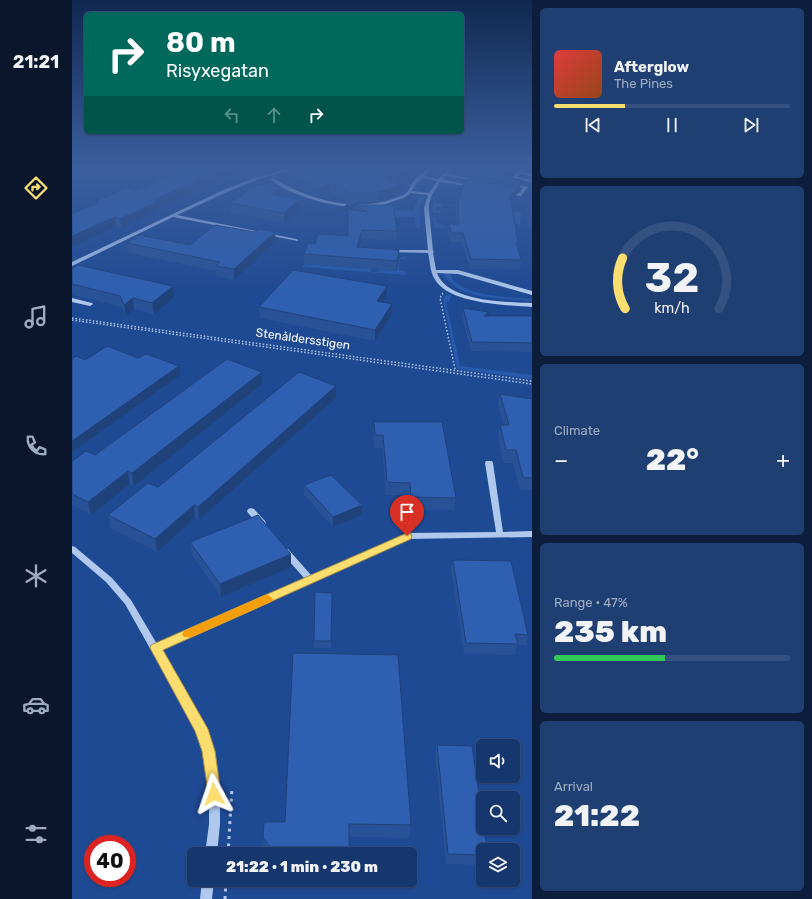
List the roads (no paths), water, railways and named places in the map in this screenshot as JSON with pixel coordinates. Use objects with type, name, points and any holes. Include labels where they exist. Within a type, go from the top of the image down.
[{"type":"street","points":[[72,264],[183,211]]},
{"type":"street","points":[[426,211],[435,271],[440,282],[450,290],[472,298],[532,305]]},
{"type":"street","points":[[172,216],[296,240]]},
{"type":"street","points":[[383,250],[432,252]]},
{"type":"street","points":[[435,271],[458,272],[532,293]]},
{"type":"street","points":[[72,300],[90,304]]},
{"type":"street","points":[[489,463],[500,535]]},
{"type":"street","points":[[251,511],[266,528]]},
{"type":"street","points":[[156,648],[407,536],[532,534]]},
{"type":"street","points":[[281,545],[310,580]]},
{"type":"street","points":[[72,549],[109,580],[128,602],[156,648],[201,729],[208,751],[214,780],[216,821],[212,847]]},
{"type":"street","points":[[206,899],[207,887]]}]
